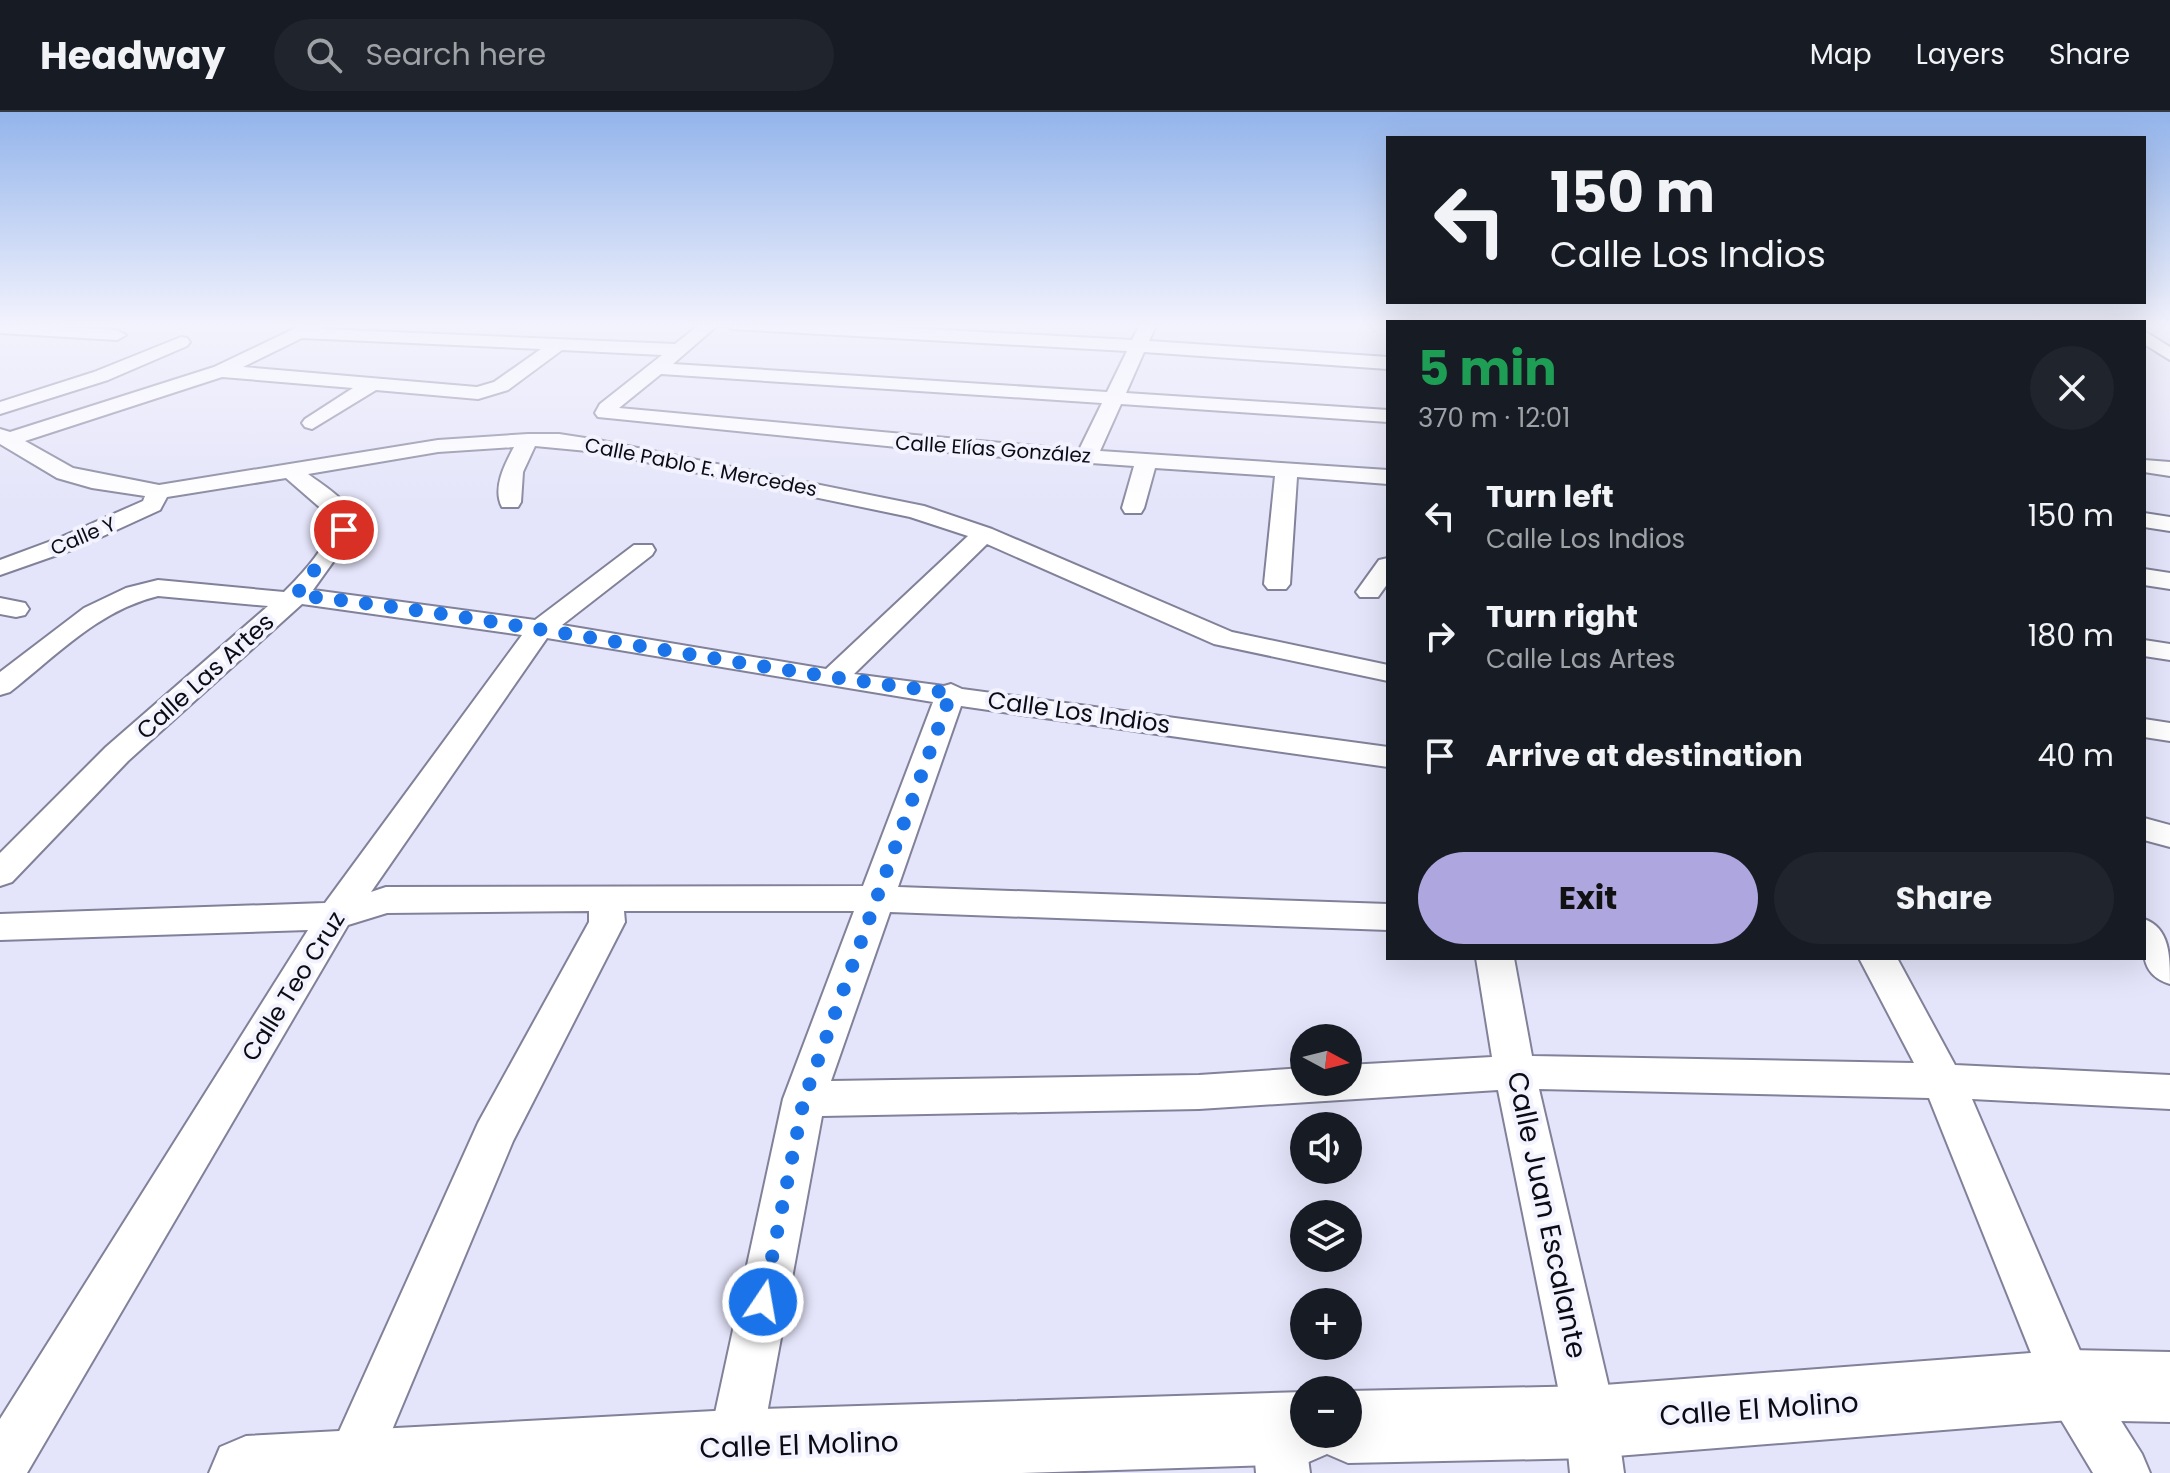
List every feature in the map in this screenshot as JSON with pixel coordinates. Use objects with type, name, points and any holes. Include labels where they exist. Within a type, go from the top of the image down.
[{"type":"street","points":[[0,408],[65,388]]},
{"type":"street","points":[[5,437],[167,388]]},
{"type":"street","points":[[312,423],[367,388]]},
{"type":"street","points":[[398,388],[458,393],[489,391],[494,388]]},
{"type":"street","name":"Calle Elías González","points":[[632,388],[605,413],[1087,456],[1386,477]]},
{"type":"street","points":[[965,388],[1386,416]]},
{"type":"street","points":[[1087,456],[1119,388]]},
{"type":"street","name":"Calle Pablo E. Mercedes","points":[[5,437],[65,473],[92,481],[159,492],[438,446],[528,440],[559,440],[598,446],[916,511],[984,534],[1224,638],[1386,673]]},
{"type":"street","points":[[510,502],[512,472],[528,440]]},
{"type":"street","points":[[1133,508],[1147,459]]},
{"type":"street","points":[[2146,466],[2170,469]]},
{"type":"street","points":[[1277,584],[1287,468]]},
{"type":"street","name":"Calle Las Artes","points":[[0,874],[117,754],[293,598],[336,543],[344,530],[344,518],[337,507],[292,472]]},
{"type":"street","name":"Calle Y","points":[[0,568],[68,543],[152,505],[159,492]]},
{"type":"street","points":[[2146,520],[2170,524]]},
{"type":"street","points":[[832,679],[984,534]]},
{"type":"street","name":"Calle Teo Cruz","points":[[0,1468],[335,916],[540,629],[643,550]]},
{"type":"street","points":[[1369,592],[1386,568]]},
{"type":"street","points":[[2146,577],[2170,581]]},
{"type":"street","name":"Calle Los Indios","points":[[0,686],[91,614],[136,591],[158,588],[293,598],[540,629],[832,679],[951,693],[1386,757]]},
{"type":"street","points":[[2146,648],[2170,652]]},
{"type":"street","points":[[731,1460],[804,1099],[951,693]]},
{"type":"street","points":[[2146,728],[2170,732]]},
{"type":"street","points":[[2146,830],[2170,836]]},
{"type":"street","points":[[350,1467],[493,1136],[607,922],[606,898]]},
{"type":"street","points":[[0,927],[335,916],[386,900],[606,898],[876,899],[1386,917]]},
{"type":"street","points":[[2146,935],[2170,970]]},
{"type":"street","name":"Calle Juan Escalante","points":[[1495,960],[1515,1072],[1594,1448]]},
{"type":"street","points":[[1879,960],[1943,1081],[2069,1385],[2123,1473]]},
{"type":"street","points":[[804,1099],[1199,1092],[1515,1072],[1943,1081],[2170,1092]]},
{"type":"street","name":"Calle El Molino","points":[[1362,1428],[1594,1448],[2069,1385],[2170,1387]]},
{"type":"street","name":"Calle El Molino","points":[[246,1473],[350,1467],[731,1460],[1289,1443]]},
{"type":"route","points":[[344,530],[296,595],[540,629],[832,679],[951,693],[804,1099],[763,1302]]}]
